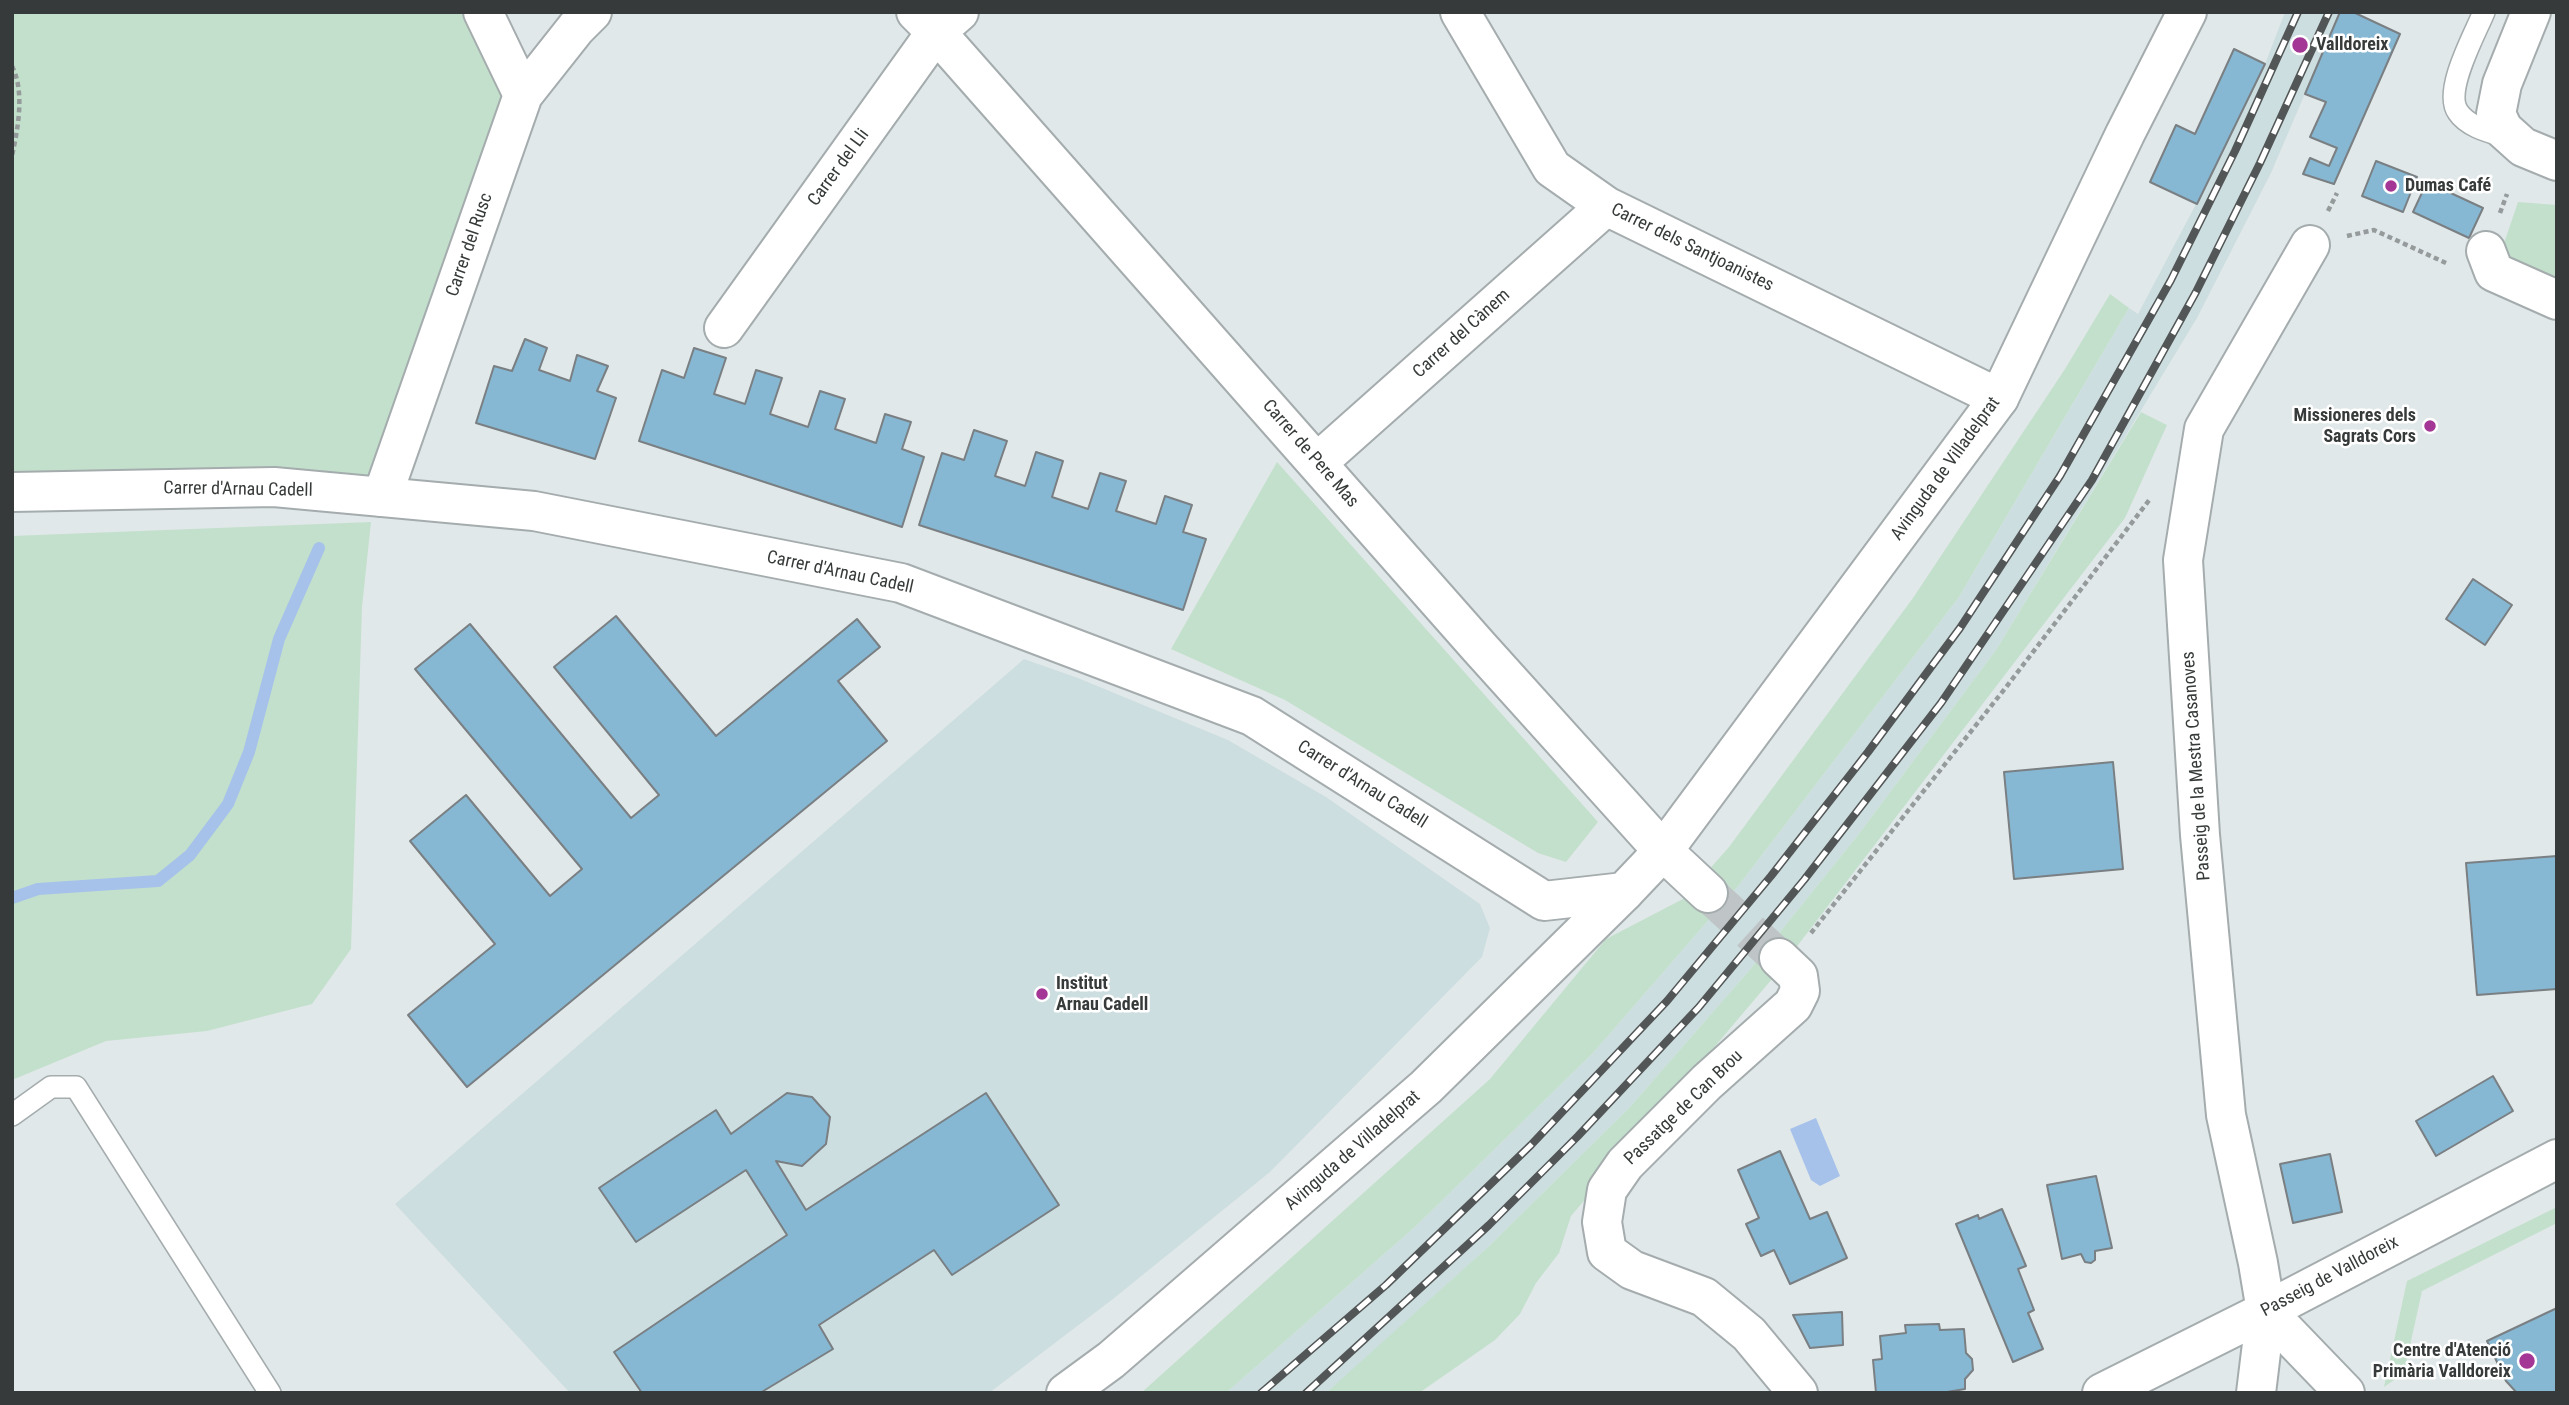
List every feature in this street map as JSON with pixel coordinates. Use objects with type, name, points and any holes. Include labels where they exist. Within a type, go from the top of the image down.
[{"type":"street","points":[[483,12],[523,95]]},
{"type":"street","name":"Carrer del Rusc","points":[[382,497],[523,95],[592,12]]},
{"type":"street","name":"Carrer dels Santjoanistes","points":[[1461,12],[1552,168],[1606,206],[1999,398]]},
{"type":"street","name":"Avinguda de Villadelprat","points":[[1663,851],[1999,398],[2125,134],[2187,12]]},
{"type":"street","points":[[2531,12],[2497,101],[2496,114],[2503,128],[2523,147],[2557,161]]},
{"type":"street","name":"Carrer del Lli","points":[[724,328],[937,19]]},
{"type":"street","name":"Carrer de Pere Mas","points":[[937,19],[1479,647],[1663,851],[1708,892]]},
{"type":"street","name":"Carrer del Cànem","points":[[1318,462],[1606,206]]},
{"type":"street","name":"Passeig de la Mestra Casanoves","points":[[2256,1393],[2266,1311],[2226,1115],[2200,835],[2183,561],[2204,429],[2310,245]]},
{"type":"street","points":[[2486,251],[2494,272],[2557,300]]},
{"type":"street","name":"Carrer d'Arnau Cadell","points":[[12,492],[274,487],[534,510],[901,583],[1252,716],[1544,901],[1624,892]]},
{"type":"street","points":[[1624,892],[1663,851]]},
{"type":"street","name":"Avinguda de Villadelprat","points":[[1066,1393],[1111,1360],[1426,1087],[1624,892]]},
{"type":"street","name":"Passatge de Can Brou","points":[[1795,951],[1800,991],[1793,1005],[1707,1082],[1625,1164],[1607,1190],[1602,1222],[1608,1252],[1632,1270],[1704,1297],[1749,1334],[1798,1393]]},
{"type":"street","name":"Passeig de Valldoreix","points":[[2102,1393],[2557,1159]]},
{"type":"street","points":[[2266,1311],[2344,1393]]},
{"type":"lane","points":[[2484,12],[2461,66],[2453,102],[2457,111],[2468,121],[2513,139]]},
{"type":"lane","points":[[12,1115],[51,1087],[76,1087],[270,1393]]},
{"type":"path","points":[[12,66],[19,80],[18,119],[12,156]]},
{"type":"path","points":[[2310,245],[2374,230],[2468,273],[2486,251]]},
{"type":"path","points":[[1795,951],[1999,696],[2155,493]]},
{"type":"shaded area","points":[[2285,12],[2340,12],[2271,173],[2197,318],[1996,650],[1858,835],[1747,973],[1630,1107],[1488,1247],[1348,1375],[1326,1393],[1226,1393],[1416,1226],[1593,1053],[1739,885],[1959,597],[2129,308],[2138,314],[2224,151],[2265,64]]},
{"type":"shaded area","name":"Institut Arnau Cadell","points":[[1024,659],[1078,678],[1228,740],[1326,797],[1480,904],[1490,928],[1482,957],[1270,1172],[1113,1299],[989,1393],[570,1393],[395,1204]]},
{"type":"green space","points":[[12,12],[483,12],[523,95],[382,497],[12,492]]},
{"type":"green space","points":[[2518,202],[2557,205],[2557,291],[2500,255]]},
{"type":"green space","points":[[2110,294],[2129,308],[1959,597],[1739,885],[1593,1053],[1416,1226],[1226,1393],[1141,1393],[1490,1079],[1606,939],[1683,899],[1729,847],[1913,598],[2065,369]]},
{"type":"green space","points":[[2141,412],[2167,425],[2125,518],[1772,979],[1571,1216],[1559,1253],[1536,1283],[1520,1314],[1495,1340],[1419,1393],[1326,1393],[1488,1247],[1630,1107],[1747,973],[1858,835],[1996,650]]},
{"type":"green space","points":[[1277,462],[1598,822],[1566,862],[1538,853],[1285,700],[1171,649]]},
{"type":"green space","points":[[371,522],[362,607],[351,949],[312,1004],[207,1031],[106,1041],[12,1080],[12,536]]},
{"type":"green space","points":[[2557,1207],[2557,1223],[2422,1291],[2404,1373],[2384,1387],[2407,1281]]},
{"type":"water","points":[[1816,1118],[1840,1176],[1820,1186],[1811,1180],[1790,1129]]},
{"type":"building","points":[[2340,12],[2353,12],[2400,34],[2334,184],[2303,174],[2310,158],[2329,166],[2337,148],[2310,137],[2326,102],[2305,94]]},
{"type":"building","points":[[2234,49],[2265,64],[2197,204],[2150,182],[2176,125],[2195,134]]},
{"type":"building","points":[[2376,161],[2417,177],[2403,212],[2362,196]]},
{"type":"building","points":[[2427,182],[2483,208],[2469,238],[2413,212]]},
{"type":"building","points":[[525,339],[547,348],[539,370],[570,381],[577,355],[608,366],[597,391],[616,398],[595,459],[476,423],[494,366],[512,371]]},
{"type":"building","points":[[694,348],[726,358],[714,394],[745,404],[756,370],[782,378],[770,414],[808,427],[820,391],[845,399],[835,429],[876,443],[885,414],[911,422],[902,449],[924,457],[902,527],[639,441],[662,370],[684,378]]},
{"type":"building","points":[[974,430],[1007,441],[995,476],[1025,486],[1036,452],[1063,461],[1052,497],[1088,509],[1100,473],[1126,481],[1116,511],[1156,524],[1165,496],[1192,505],[1183,532],[1206,539],[1183,610],[919,525],[942,453],[964,460]]},
{"type":"building","points":[[2473,579],[2512,605],[2485,645],[2446,619]]},
{"type":"building","points":[[616,616],[716,736],[857,619],[880,647],[838,681],[887,741],[467,1087],[408,1015],[495,944],[410,841],[466,795],[550,896],[582,869],[415,669],[470,624],[631,818],[659,795],[554,667]]},
{"type":"building","points":[[2113,762],[2123,869],[2014,879],[2004,772]]},
{"type":"building","points":[[2557,856],[2557,989],[2477,995],[2466,863]]},
{"type":"building","points":[[2493,1076],[2513,1111],[2436,1156],[2416,1121]]},
{"type":"building","points":[[787,1093],[812,1097],[830,1117],[826,1144],[802,1166],[776,1161],[806,1210],[986,1093],[1059,1205],[952,1275],[934,1250],[819,1325],[833,1349],[760,1393],[642,1393],[614,1352],[787,1235],[746,1170],[636,1242],[599,1188],[716,1110],[731,1134]]},
{"type":"building","points":[[1780,1151],[1810,1219],[1827,1212],[1847,1258],[1790,1284],[1774,1250],[1761,1256],[1746,1224],[1759,1218],[1738,1170]]},
{"type":"building","points":[[2330,1154],[2342,1212],[2293,1223],[2280,1164]]},
{"type":"building","points":[[2096,1176],[2112,1248],[2095,1251],[2095,1260],[2091,1263],[2085,1262],[2081,1254],[2062,1259],[2047,1185]]},
{"type":"building","points":[[2002,1209],[2026,1266],[2018,1269],[2034,1310],[2028,1313],[2043,1349],[2013,1362],[1956,1224],[1978,1215],[1979,1219]]},
{"type":"building","name":"Centre d'Atenció Primària Valldoreix","points":[[2557,1308],[2557,1393],[2517,1393],[2506,1381],[2487,1341]]},
{"type":"building","points":[[1842,1312],[1843,1345],[1810,1348],[1793,1315]]},
{"type":"building","points":[[1939,1324],[1940,1330],[1964,1329],[1966,1353],[1972,1359],[1973,1370],[1965,1379],[1965,1389],[1941,1393],[1876,1393],[1873,1360],[1882,1359],[1880,1336],[1906,1333],[1905,1325]]},
{"type":"waterway","points":[[12,898],[38,889],[158,881],[190,855],[228,804],[249,752],[279,639],[319,548]]},
{"type":"tunnel","points":[[1708,893],[1779,958]]},
{"type":"railway","points":[[1261,1393],[1386,1285],[1531,1145],[1667,1001],[1771,876],[1868,752],[1960,628],[2060,476],[2171,280],[2235,151],[2298,12]]},
{"type":"railway","points":[[1306,1393],[1489,1225],[1578,1136],[1699,1007],[1804,880],[1941,703],[2092,480],[2196,292],[2260,163],[2329,12]]},
{"type":"place","name":"Valldoreix","points":[[2300,45]]},
{"type":"place","name":"Dumas Café","points":[[2391,186]]},
{"type":"place","name":"Missioneres dels Sagrats Cors","points":[[2430,426]]},
{"type":"place","name":"Institut Arnau Cadell","points":[[1042,994]]},
{"type":"place","name":"Centre d'Atenció Primària Valldoreix","points":[[2527,1361]]}]
